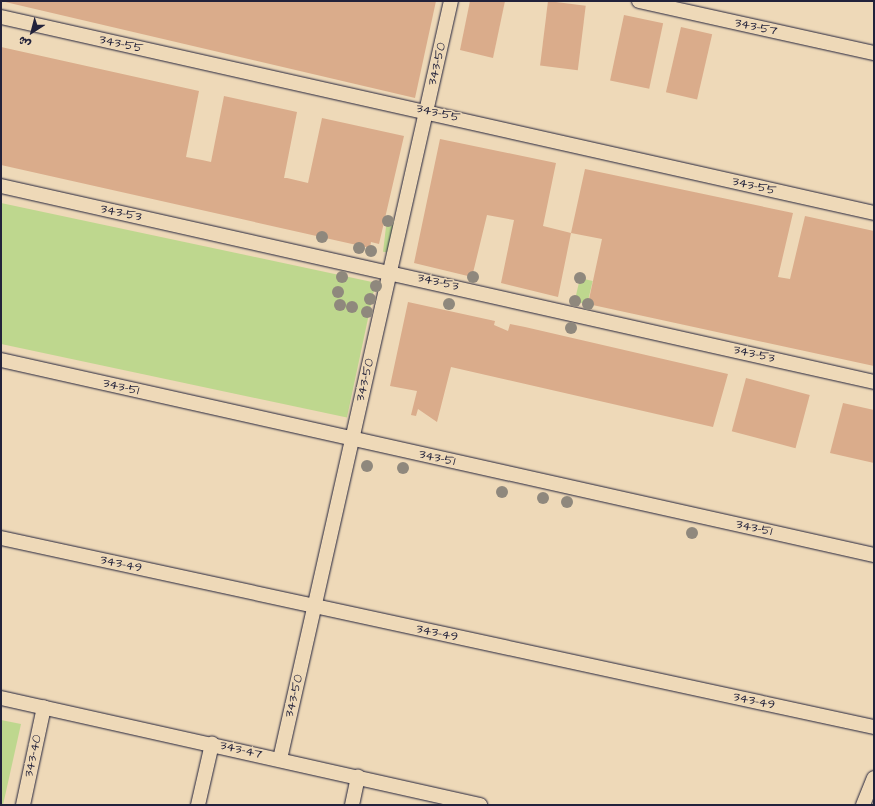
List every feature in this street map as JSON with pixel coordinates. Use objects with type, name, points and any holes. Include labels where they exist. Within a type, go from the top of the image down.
[{"type":"street","name":"343-50","points":[[280,759],[451,1]]},
{"type":"street","name":"343-57","points":[[639,1],[874,53]]},
{"type":"street","name":"343-55","points":[[1,17],[426,111],[874,213]]},
{"type":"street","name":"343-53","points":[[1,186],[390,271],[874,382]]},
{"type":"street","name":"343-51","points":[[1,360],[874,555]]},
{"type":"street","name":"343-49","points":[[1,538],[314,607],[874,727]]},
{"type":"street","name":"343-47","points":[[1,698],[280,759],[480,805]]},
{"type":"street","name":"343-40","points":[[23,805],[44,707]]},
{"type":"street","points":[[198,805],[212,744]]},
{"type":"street","points":[[352,805],[358,777]]},
{"type":"street","points":[[863,805],[874,778]]},
{"type":"green space","points":[[1,203],[376,283],[347,418],[1,344]]},
{"type":"green space","points":[[387,219],[395,220],[391,253],[383,252]]},
{"type":"green space","points":[[580,278],[593,281],[587,304],[575,301]]},
{"type":"green space","points":[[1,720],[21,724],[3,805],[1,805]]},
{"type":"building","points":[[1,1],[436,1],[415,98]]},
{"type":"building","points":[[470,1],[505,1],[493,58],[460,50]]},
{"type":"building","points":[[548,1],[586,6],[578,70],[540,66]]},
{"type":"building","points":[[624,15],[663,23],[649,89],[610,81]]},
{"type":"building","points":[[681,27],[712,34],[697,99],[666,92]]},
{"type":"building","points":[[1,47],[199,91],[186,157],[211,162],[224,96],[297,112],[284,178],[308,183],[322,118],[404,136],[379,244],[371,242],[370,248],[1,165]]},
{"type":"building","points":[[440,139],[556,163],[543,226],[571,233],[558,297],[501,283],[514,220],[487,215],[472,277],[414,263]]},
{"type":"building","points":[[585,169],[793,213],[778,277],[790,279],[805,216],[874,231],[874,366],[588,304],[602,239],[571,233]]},
{"type":"building","points":[[408,302],[495,321],[494,325],[508,331],[510,324],[728,374],[713,427],[451,367],[437,422],[418,409],[416,416],[411,415],[417,391],[390,386]]},
{"type":"building","points":[[746,378],[810,395],[796,448],[732,431]]},
{"type":"building","points":[[843,403],[874,410],[874,463],[830,453]]}]
